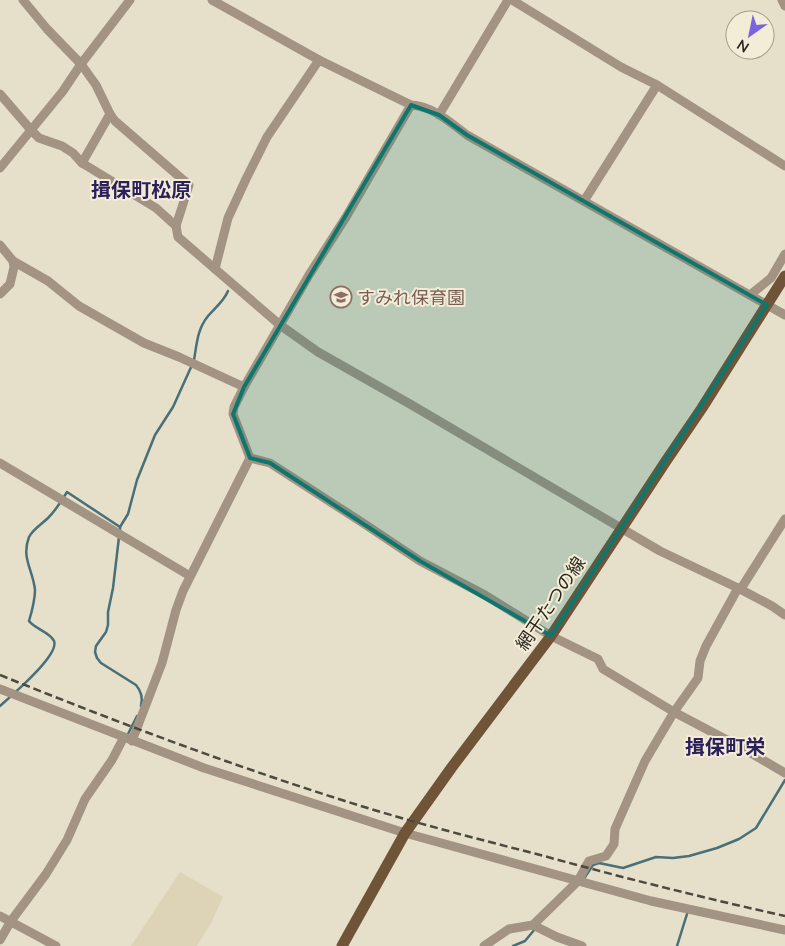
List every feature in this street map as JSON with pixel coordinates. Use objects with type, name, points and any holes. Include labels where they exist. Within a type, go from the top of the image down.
[{"type":"main road","name":"網干たつの線","points":[[342,946],[405,833],[452,767],[551,636],[702,408],[785,276]]},
{"type":"street","points":[[23,0],[47,29],[81,64],[96,85],[110,114],[122,127],[190,185],[176,226],[178,237],[280,326],[318,352],[410,404],[621,529],[660,551],[738,588],[785,614]]},
{"type":"street","points":[[0,168],[63,91],[81,64],[130,0]]},
{"type":"street","points":[[212,0],[320,60],[412,105],[420,105],[439,115],[467,135],[785,315]]},
{"type":"street","points":[[439,115],[508,0]]},
{"type":"street","points":[[512,0],[621,67],[657,85],[785,166]]},
{"type":"street","points":[[782,0],[785,6]]},
{"type":"street","points":[[215,269],[228,218],[267,137],[320,60]]},
{"type":"street","points":[[584,201],[657,85]]},
{"type":"street","points":[[0,94],[39,138],[62,146],[73,153],[82,163],[156,208],[176,226]]},
{"type":"street","points":[[0,940],[67,840],[85,799],[128,739],[162,662],[183,591],[250,458],[233,414],[234,407],[309,275],[346,218],[412,105]]},
{"type":"street","points":[[82,163],[110,114]]},
{"type":"street","points":[[0,245],[14,261],[48,281],[79,306],[144,343],[244,387]]},
{"type":"street","points":[[750,295],[771,278],[785,254]]},
{"type":"street","points":[[0,294],[10,284],[14,261]]},
{"type":"street","points":[[250,458],[270,463],[420,561],[485,595],[551,636],[598,659],[603,669],[674,712],[785,773]]},
{"type":"street","points":[[0,463],[190,576]]},
{"type":"street","points":[[536,926],[578,881],[588,861],[606,856],[614,844],[615,829],[645,761],[674,712],[698,678],[700,661],[706,646],[738,588],[742,587],[785,519]]},
{"type":"street","points":[[0,689],[204,768],[405,833],[650,901],[785,930]]},
{"type":"street","points":[[0,916],[56,946]]},
{"type":"street","points":[[484,946],[509,929],[536,926],[557,937],[582,946]]},
{"type":"highlighted area","points":[[411,105],[439,115],[467,135],[767,305],[551,636],[420,561],[270,463],[250,458],[233,414],[244,387]]},
{"type":"shaded area","points":[[180,872],[223,897],[211,923],[197,946],[131,946]]},
{"type":"waterway","points":[[194,360],[202,326],[228,291]]},
{"type":"waterway","points":[[120,531],[120,527],[128,514],[137,480],[155,435],[173,407],[192,365]]},
{"type":"waterway","points":[[0,706],[24,685],[50,656],[54,647],[52,638],[29,621],[35,590],[26,551],[31,534],[48,518],[67,492],[120,527]]},
{"type":"waterway","points":[[119,537],[108,612],[108,625],[106,632],[96,646],[95,652],[101,663],[136,685],[142,695],[141,706]]},
{"type":"waterway","points":[[127,736],[137,716]]},
{"type":"waterway","points":[[585,877],[593,865],[599,863],[623,868],[656,857],[673,858],[689,856],[739,839],[756,828],[785,780]]},
{"type":"waterway","points":[[677,946],[687,914]]},
{"type":"waterway","points":[[513,946],[525,941],[535,929]]},
{"type":"railway","points":[[0,675],[214,757],[370,809],[634,880],[785,916]]},
{"type":"place","name":"すみれ保育園","points":[[341,297]]},
{"type":"district","name":"揖保町松原","points":[[141,189]]},
{"type":"district","name":"揖保町栄","points":[[725,746]]}]
